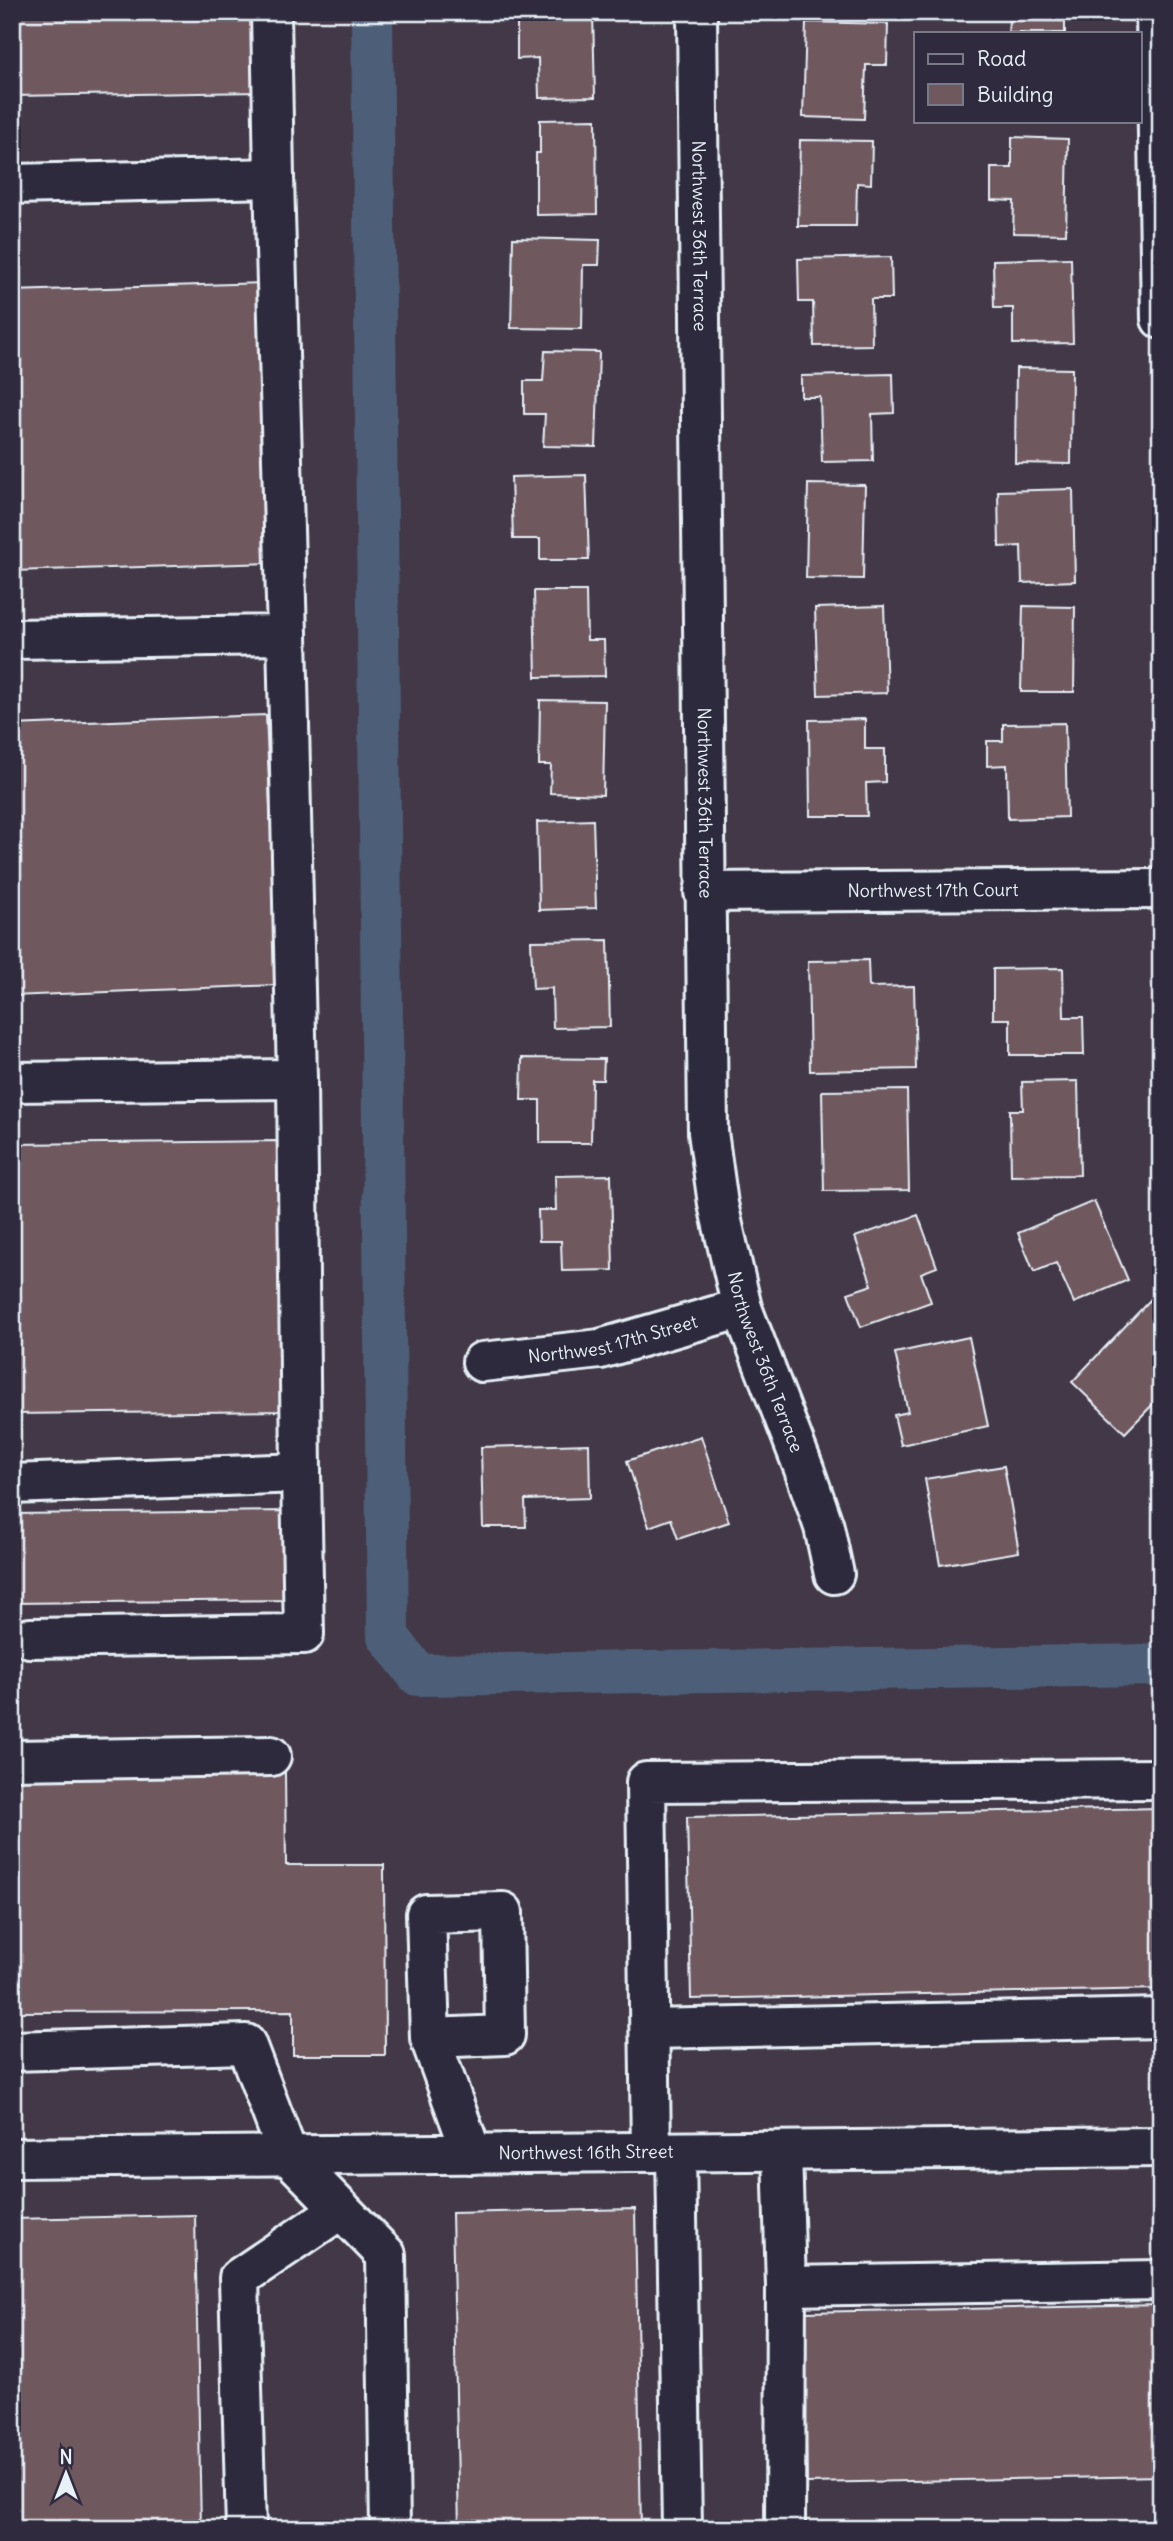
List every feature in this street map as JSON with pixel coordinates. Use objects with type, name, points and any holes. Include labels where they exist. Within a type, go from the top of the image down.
[{"type":"street","points":[[30,1638],[304,1634],[297,1079],[271,12]]},
{"type":"street","name":"Northwest 36th Terrace","points":[[697,12],[708,1132],[718,1204],[742,1308],[804,1469],[824,1527],[834,1574]]},
{"type":"street","points":[[1156,12],[1161,319]]},
{"type":"street","points":[[12,184],[274,178]]},
{"type":"street","points":[[12,639],[287,635]]},
{"type":"street","name":"Northwest 17th Court","points":[[704,892],[1161,889]]},
{"type":"street","points":[[12,1082],[297,1079]]},
{"type":"street","name":"Northwest 17th Street","points":[[482,1362],[600,1349],[742,1308]]},
{"type":"street","points":[[12,1484],[301,1473]]},
{"type":"street","points":[[12,1760],[271,1756]]},
{"type":"street","points":[[682,2529],[664,2152],[650,2029],[646,1782],[1161,1780]]},
{"type":"street","points":[[650,2029],[1161,2018]]},
{"type":"street","points":[[430,2038],[472,2154]]},
{"type":"street","points":[[12,2052],[246,2044],[288,2155],[386,2255],[390,2529]]},
{"type":"street","name":"Northwest 16th Street","points":[[12,2158],[1161,2147]]},
{"type":"street","points":[[782,2151],[786,2286],[785,2529]]},
{"type":"street","points":[[246,2529],[239,2278],[341,2209]]},
{"type":"street","points":[[786,2286],[1161,2280]]},
{"type":"building","points":[[12,12],[260,12],[261,92],[12,96]]},
{"type":"building","points":[[517,12],[593,12],[595,97],[539,98],[538,58],[517,59]]},
{"type":"building","points":[[1009,20],[1065,21],[1065,32],[1008,32]]},
{"type":"building","points":[[806,22],[888,24],[887,65],[866,65],[864,119],[803,117]]},
{"type":"building","points":[[596,119],[597,214],[536,215],[536,153],[540,153],[540,120]]},
{"type":"building","points":[[1012,137],[1068,139],[1066,234],[1013,233],[1014,201],[991,200],[991,168],[1012,168]]},
{"type":"building","points":[[800,140],[872,141],[871,184],[857,183],[856,226],[798,226]]},
{"type":"building","points":[[513,238],[600,240],[599,265],[583,265],[582,329],[511,328]]},
{"type":"building","points":[[891,257],[892,299],[871,299],[872,345],[814,346],[813,302],[799,302],[798,259]]},
{"type":"building","points":[[1071,258],[1073,343],[1013,344],[1013,308],[994,308],[993,260]]},
{"type":"building","points":[[264,283],[273,563],[12,571],[12,291]]},
{"type":"building","points":[[545,351],[599,352],[596,447],[543,446],[545,414],[524,414],[524,381],[543,381]]},
{"type":"building","points":[[1016,368],[1072,369],[1071,464],[1015,463]]},
{"type":"building","points":[[893,374],[894,413],[872,414],[873,461],[822,462],[820,397],[801,397],[801,376]]},
{"type":"building","points":[[586,475],[589,560],[540,560],[540,539],[513,539],[511,477]]},
{"type":"building","points":[[808,484],[865,485],[863,579],[806,578]]},
{"type":"building","points":[[1073,489],[1075,581],[1022,583],[1021,546],[999,547],[998,491]]},
{"type":"building","points":[[534,591],[586,591],[587,640],[604,640],[605,676],[536,677]]},
{"type":"building","points":[[884,606],[887,693],[818,695],[815,608]]},
{"type":"building","points":[[1023,606],[1075,607],[1074,692],[1021,692]]},
{"type":"building","points":[[540,700],[605,701],[603,795],[550,793],[551,765],[539,765]]},
{"type":"building","points":[[266,715],[278,985],[12,996],[12,725]]},
{"type":"building","points":[[865,719],[865,749],[885,749],[885,782],[866,783],[867,816],[810,816],[809,720]]},
{"type":"building","points":[[1065,723],[1067,817],[1008,819],[1007,765],[987,766],[987,741],[1003,741],[1003,724]]},
{"type":"building","points":[[593,820],[596,908],[539,910],[537,822]]},
{"type":"building","points":[[608,940],[610,1027],[553,1028],[552,988],[533,989],[531,941]]},
{"type":"building","points":[[868,960],[869,987],[914,986],[916,1069],[810,1071],[808,961]]},
{"type":"building","points":[[1063,968],[1064,1017],[1083,1017],[1084,1055],[1010,1055],[1010,1019],[993,1019],[993,969]]},
{"type":"building","points":[[522,1058],[604,1059],[603,1080],[592,1080],[591,1143],[540,1143],[540,1100],[521,1100]]},
{"type":"building","points":[[1078,1081],[1080,1175],[1011,1176],[1010,1110],[1023,1110],[1022,1082]]},
{"type":"building","points":[[907,1090],[909,1190],[824,1191],[822,1091]]},
{"type":"building","points":[[279,1141],[283,1411],[12,1414],[12,1144]]},
{"type":"building","points":[[611,1175],[613,1270],[562,1271],[561,1241],[539,1241],[538,1210],[556,1210],[555,1176]]},
{"type":"building","points":[[1094,1201],[1128,1280],[1074,1303],[1056,1263],[1034,1272],[1018,1233]]},
{"type":"building","points":[[918,1215],[937,1267],[921,1273],[931,1302],[861,1327],[848,1293],[872,1285],[855,1237]]},
{"type":"building","points":[[1152,1298],[1161,1307],[1161,1396],[1125,1433],[1072,1382]]},
{"type":"building","points":[[969,1337],[988,1426],[901,1445],[894,1415],[908,1412],[895,1353]]},
{"type":"building","points":[[701,1436],[729,1522],[678,1539],[671,1519],[649,1527],[627,1461]]},
{"type":"building","points":[[589,1444],[590,1498],[525,1500],[526,1527],[483,1527],[481,1447]]},
{"type":"building","points":[[1004,1466],[1019,1552],[940,1565],[925,1479]]},
{"type":"building","points":[[289,1511],[290,1600],[12,1603],[12,1514]]},
{"type":"building","points":[[285,1772],[286,1865],[384,1865],[385,2055],[293,2055],[293,2011],[12,2012],[12,1773]]},
{"type":"building","points":[[1161,1808],[1161,1989],[691,1999],[687,1817]]},
{"type":"building","points":[[635,2209],[641,2529],[459,2529],[452,2213]]},
{"type":"building","points":[[195,2215],[201,2529],[17,2529],[12,2219]]},
{"type":"building","points":[[1161,2305],[1161,2476],[807,2483],[804,2312]]},
{"type":"waterway","points":[[372,12],[388,1636],[418,1675],[1161,1665]]}]
